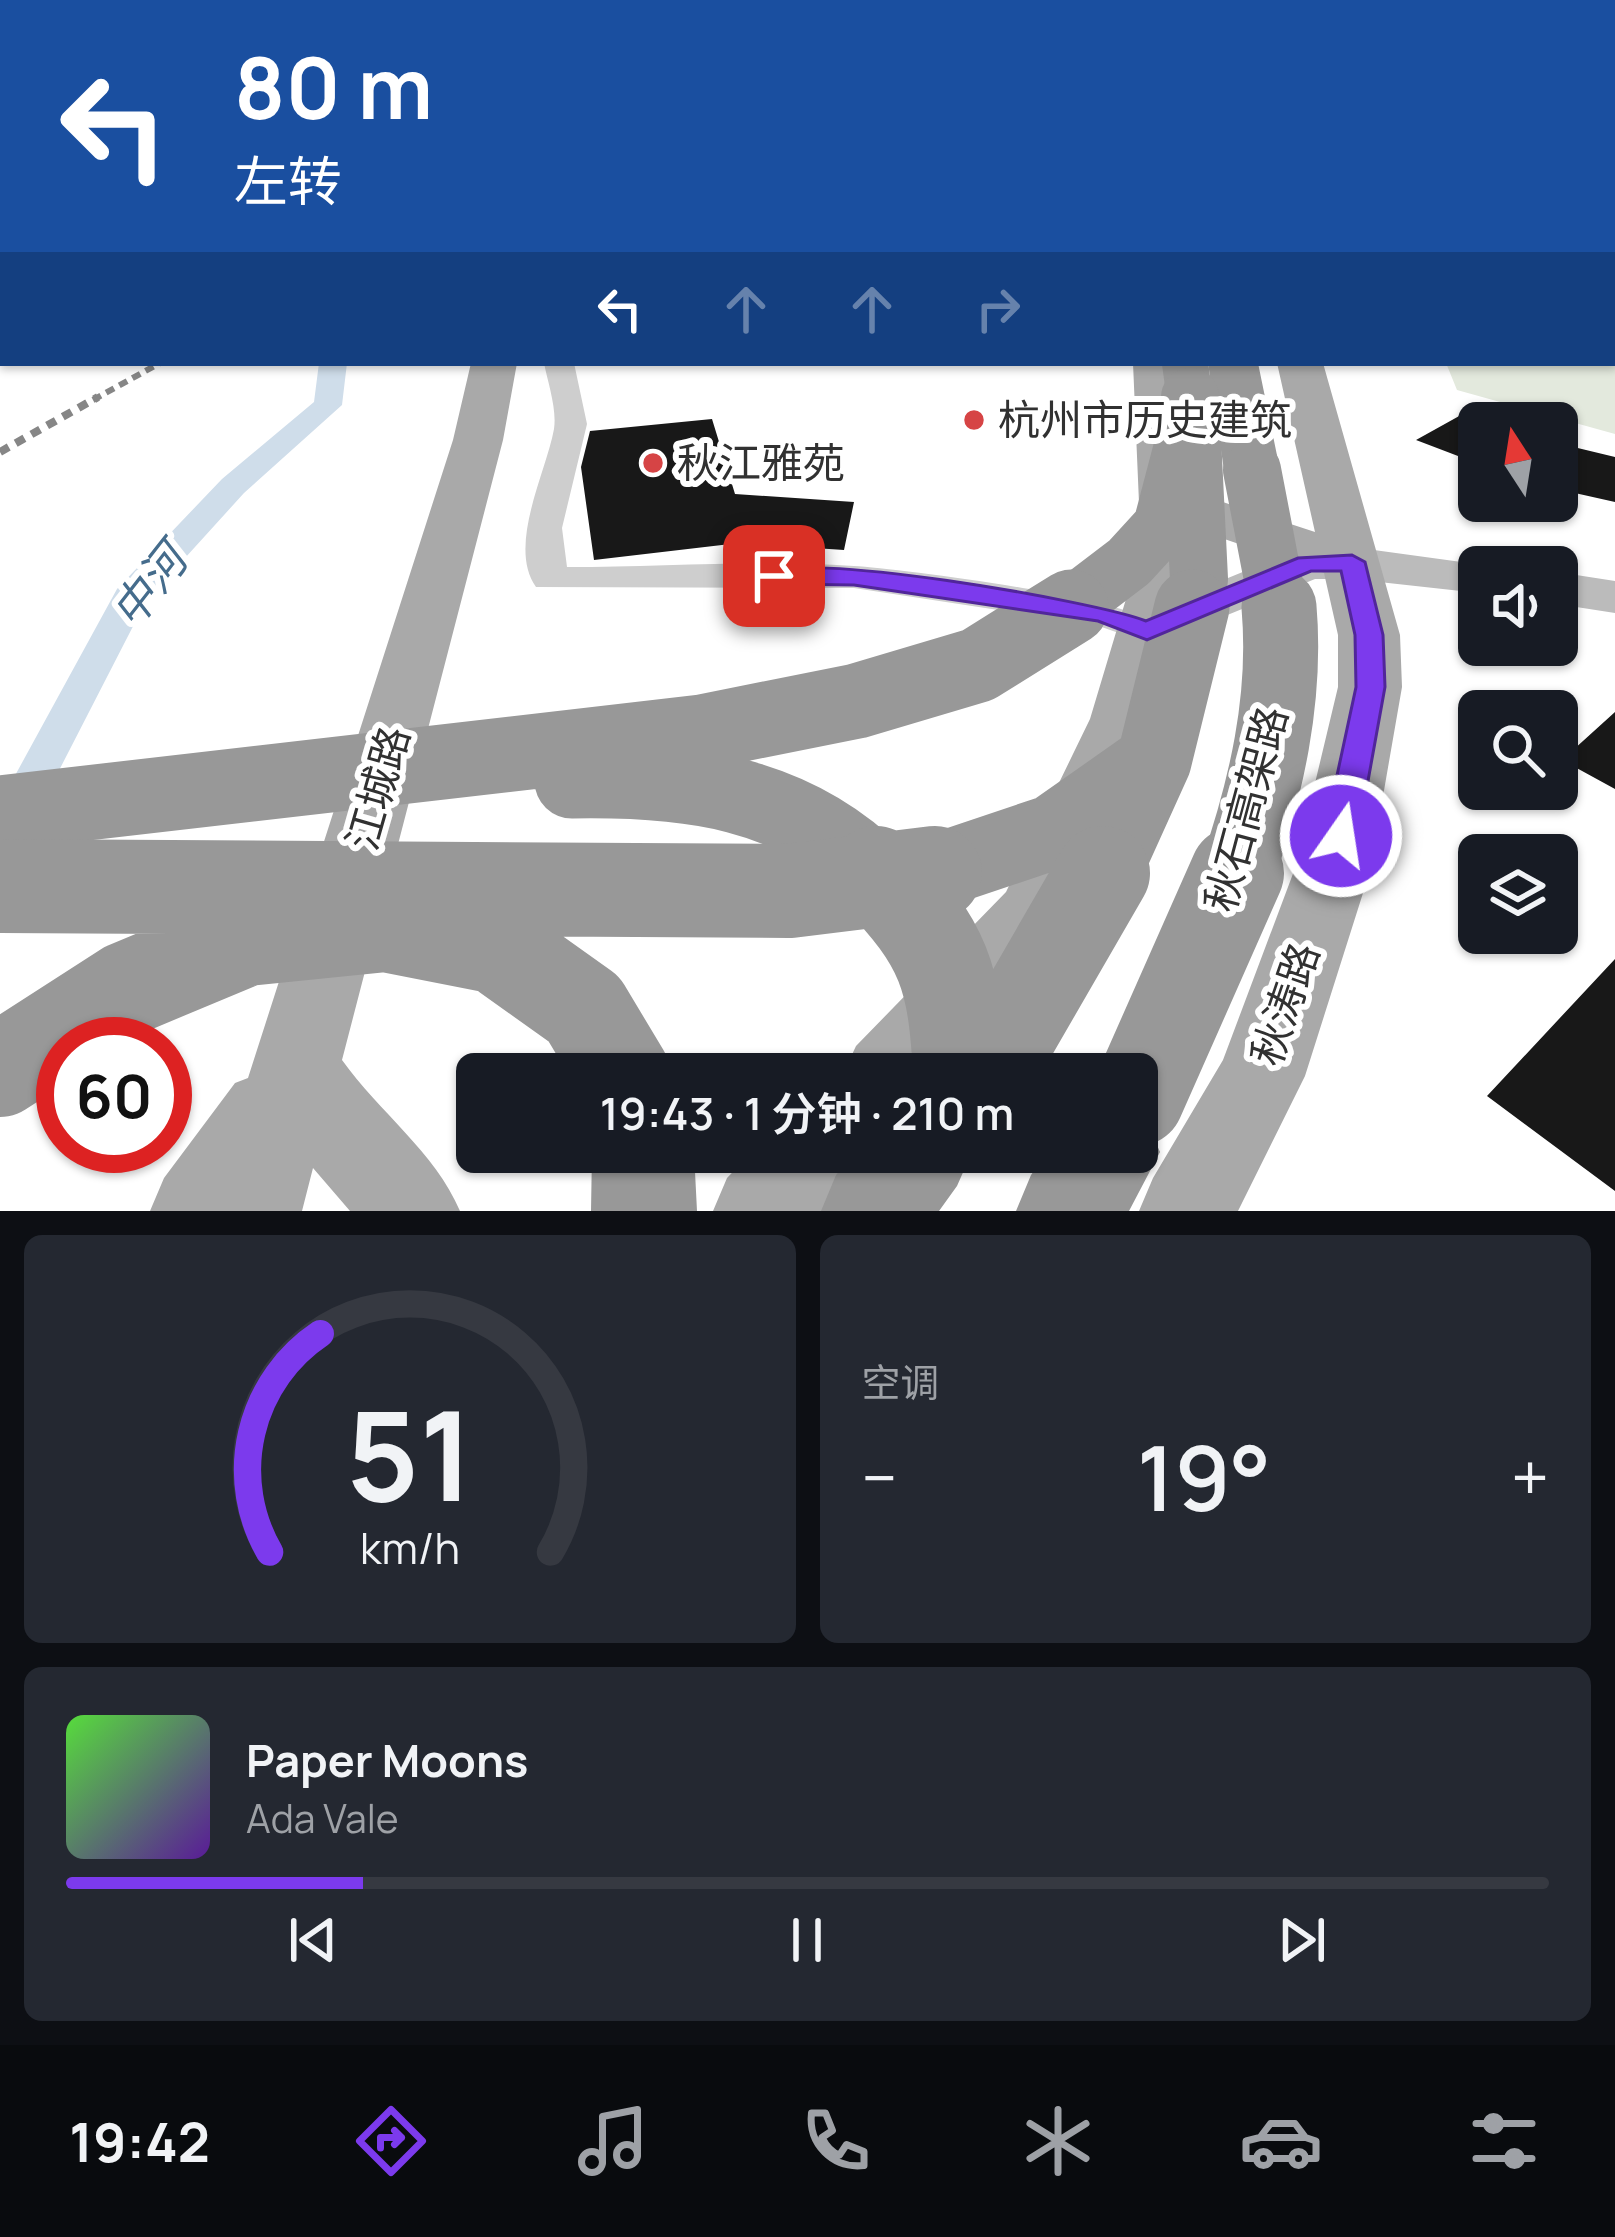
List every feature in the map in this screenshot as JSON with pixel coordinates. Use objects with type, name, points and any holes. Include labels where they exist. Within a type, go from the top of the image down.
[{"type":"highway","points":[[998,1053],[1099,882],[1154,760],[1199,579],[1192,375]]},
{"type":"highway","points":[[0,813],[702,732],[856,701],[978,664],[1087,597],[1130,562],[1162,526],[1192,375]]},
{"type":"highway","name":"秋石高架路","points":[[1157,1053],[1222,908],[1268,764],[1280,698],[1276,583],[1192,375]]},
{"type":"highway","points":[[0,886],[789,891],[929,875],[1054,832],[1154,760]]},
{"type":"highway","points":[[0,849],[523,783],[632,779],[752,796],[837,837],[902,898],[952,985],[959,1053]]},
{"type":"highway","points":[[0,1070],[126,988],[246,939],[385,925],[496,947],[584,1009],[610,1053]]},
{"type":"highway","points":[[643,1173],[644,1211]]},
{"type":"highway","points":[[874,1211],[904,1173]]},
{"type":"highway","points":[[934,1211],[945,1173]]},
{"type":"highway","points":[[1069,1211],[1095,1173]]},
{"type":"main road","name":"江城路","points":[[254,1211],[478,440],[493,366]]},
{"type":"main road","name":"秋涛路","points":[[1187,1211],[1261,1076],[1332,871],[1350,802],[1370,687],[1369,635],[1301,366]]},
{"type":"main road","points":[[906,1053],[1036,912],[1123,719],[1169,549],[1166,501],[1192,375]]},
{"type":"main road","points":[[1166,501],[1352,562]]},
{"type":"main road","points":[[198,1211],[297,1068],[336,1126],[412,1211]]},
{"type":"main road","points":[[761,1211],[796,1173]]},
{"type":"street","points":[[560,366],[572,424],[544,528],[549,579],[854,577],[1104,614],[1147,631],[1307,563],[1352,562],[1458,575]]},
{"type":"street","points":[[1578,591],[1615,597]]},
{"type":"shaded area","points":[[1447,366],[1615,366],[1615,434],[1578,424],[1578,402],[1500,402],[1457,390]]},
{"type":"building","points":[[1458,417],[1458,456],[1416,440]]},
{"type":"building","name":"秋江雅苑","points":[[712,419],[735,494],[854,502],[844,550],[739,543],[594,560],[581,467],[590,431]]},
{"type":"building","points":[[1578,448],[1615,457],[1615,502],[1578,494]]},
{"type":"building","points":[[1615,712],[1615,789],[1578,769],[1578,746]]},
{"type":"building","points":[[1615,959],[1615,1191],[1487,1096]]},
{"type":"waterway","name":"中河","points":[[16,814],[130,597],[233,486],[328,405],[333,366]]},
{"type":"railway","points":[[93,400],[155,366]]},
{"type":"railway","points":[[0,452],[98,397]]},
{"type":"place","name":"杭州市历史建筑","points":[[974,420]]},
{"type":"place","name":"秋江雅苑","points":[[653,463]]},
{"type":"route","points":[[774,576],[854,577],[934,588],[1104,614],[1147,631],[1307,563],[1352,562],[1369,635],[1370,687],[1341,836]]}]
